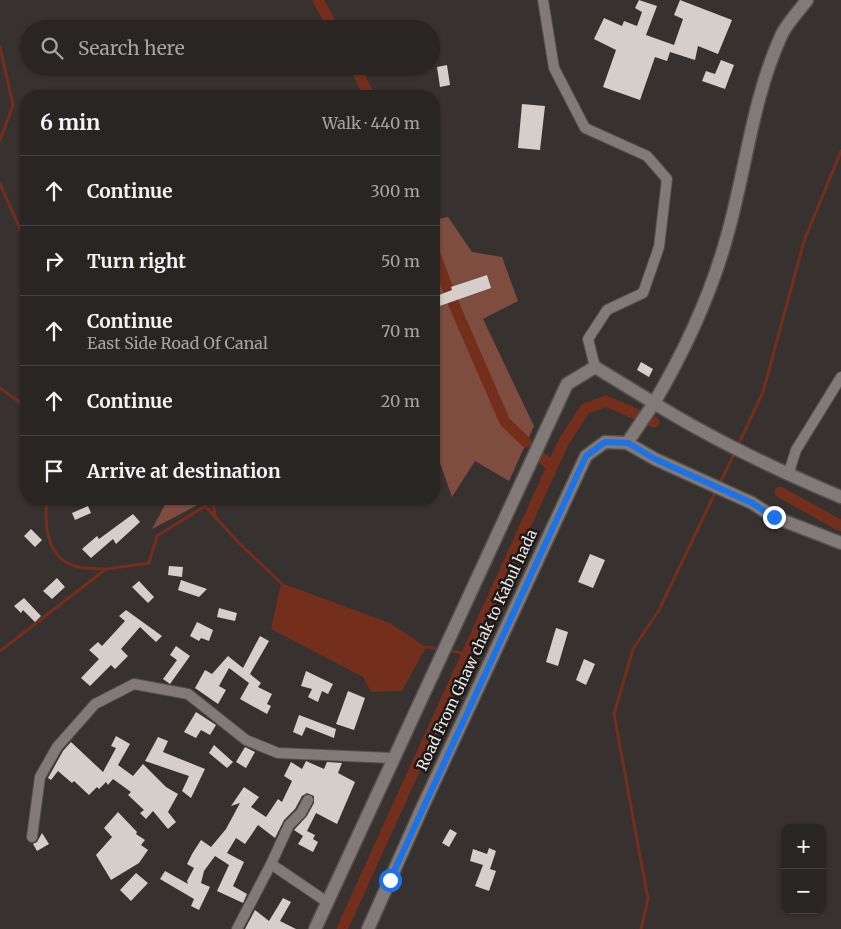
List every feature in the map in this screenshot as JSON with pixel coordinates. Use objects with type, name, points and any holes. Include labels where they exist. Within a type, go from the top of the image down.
[{"type":"street","points":[[543,0],[554,68],[585,128],[647,156],[667,179],[659,247],[644,294],[607,310],[588,339],[595,367],[652,406],[679,418],[788,475],[841,497]]},
{"type":"street","points":[[807,0],[783,32],[754,114],[730,226],[700,316],[678,361],[630,439],[655,459],[752,503],[774,517],[841,543]]},
{"type":"street","points":[[315,929],[392,758],[420,704],[469,592],[567,384],[595,367]]},
{"type":"street","points":[[788,475],[796,450],[841,377]]},
{"type":"street","name":"Road From Ghaw chak to Kabul hada","points":[[368,929],[422,808],[586,456],[605,442],[630,439]]},
{"type":"street","points":[[32,837],[40,777],[58,747],[95,704],[134,684],[188,694],[246,740],[278,753],[392,758]]},
{"type":"street","points":[[237,929],[289,825],[302,813],[308,800]]},
{"type":"street","points":[[271,864],[327,902]]},
{"type":"shaded area","points":[[448,217],[472,252],[502,257],[518,301],[483,319],[534,426],[509,481],[475,461],[452,497],[440,463],[440,219]]},
{"type":"shaded area","points":[[165,505],[197,505],[152,529]]},
{"type":"shaded area","points":[[281,583],[390,623],[426,647],[402,691],[371,692],[363,677],[271,629]]},
{"type":"building","points":[[639,0],[657,6],[646,35],[674,45],[683,19],[674,15],[680,0],[732,20],[718,54],[698,46],[695,60],[670,52],[667,61],[655,57],[640,100],[603,87],[616,50],[594,39],[604,18],[622,26],[624,21],[637,26],[642,12],[635,8]]},
{"type":"building","points":[[721,60],[734,65],[725,89],[702,81],[706,71],[715,74]]},
{"type":"building","points":[[447,65],[450,85],[440,87],[438,75],[440,75],[440,66]]},
{"type":"building","points":[[522,104],[545,106],[540,150],[518,148]]},
{"type":"building","points":[[487,275],[491,288],[440,306],[440,295],[452,290],[451,287]]},
{"type":"building","points":[[641,362],[653,369],[649,377],[637,370]]},
{"type":"building","points":[[88,506],[91,513],[75,520],[72,513]]},
{"type":"building","points":[[133,514],[140,522],[116,544],[113,539],[91,558],[82,549],[97,536],[99,539]]},
{"type":"building","points":[[31,529],[42,540],[35,547],[24,536]]},
{"type":"building","points":[[590,554],[605,560],[593,588],[578,582]]},
{"type":"building","points":[[169,566],[183,567],[182,577],[168,575]]},
{"type":"building","points":[[57,578],[65,587],[52,599],[43,591]]},
{"type":"building","points":[[181,580],[207,589],[199,597],[178,590]]},
{"type":"building","points":[[139,581],[154,597],[148,603],[132,587]]},
{"type":"building","points":[[24,598],[41,616],[35,622],[23,610],[21,613],[14,606]]},
{"type":"building","points":[[219,608],[237,613],[235,621],[217,617]]},
{"type":"building","points":[[126,610],[162,636],[156,642],[140,627],[121,649],[128,656],[115,669],[111,665],[90,686],[81,678],[99,659],[89,650],[98,642],[102,646],[125,621],[119,616]]},
{"type":"building","points":[[197,622],[213,630],[209,641],[201,638],[199,641],[190,636]]},
{"type":"building","points":[[556,628],[568,632],[558,666],[546,662]]},
{"type":"building","points":[[260,636],[269,641],[250,674],[261,683],[258,687],[272,694],[267,704],[271,706],[267,714],[240,699],[249,683],[229,668],[219,686],[226,690],[218,704],[195,688],[205,670],[212,674],[228,656],[243,668]]},
{"type":"building","points":[[176,646],[190,656],[170,684],[163,679],[177,660],[170,655]]},
{"type":"building","points":[[584,659],[595,664],[586,685],[576,680]]},
{"type":"building","points":[[306,671],[333,684],[328,694],[322,691],[318,702],[308,697],[312,689],[301,686]]},
{"type":"building","points":[[348,691],[365,698],[354,730],[336,724]]},
{"type":"building","points":[[196,712],[216,725],[210,735],[201,730],[196,738],[184,732]]},
{"type":"building","points":[[299,715],[336,729],[334,738],[306,727],[302,736],[293,732]]},
{"type":"building","points":[[116,736],[130,744],[118,765],[133,776],[143,764],[166,787],[178,794],[168,812],[176,822],[168,829],[153,811],[146,819],[140,813],[144,810],[128,795],[131,792],[113,779],[108,785],[106,782],[99,789],[97,787],[89,795],[74,781],[72,783],[58,771],[51,780],[48,778],[63,751],[71,742],[103,772],[116,748],[111,746]]},
{"type":"building","points":[[158,737],[168,741],[163,752],[205,769],[191,798],[182,791],[189,776],[145,761]]},
{"type":"building","points":[[214,745],[233,762],[227,768],[209,753]]},
{"type":"building","points":[[245,747],[255,752],[246,768],[236,762]]},
{"type":"building","points":[[306,761],[324,769],[327,762],[342,763],[338,773],[355,782],[337,824],[316,813],[307,831],[315,835],[313,839],[318,842],[313,852],[298,844],[303,836],[294,830],[307,816],[314,803],[314,796],[307,793],[302,796],[295,809],[284,820],[275,838],[258,825],[245,844],[236,838],[227,853],[244,862],[233,886],[247,894],[243,903],[217,891],[229,865],[215,856],[204,871],[201,883],[210,887],[199,910],[191,906],[194,899],[160,879],[165,871],[188,884],[187,881],[194,868],[187,864],[192,854],[201,840],[211,847],[226,829],[240,803],[231,806],[244,787],[259,797],[251,807],[266,817],[278,799],[282,802],[292,781],[284,776],[291,762],[302,769]]},
{"type":"building","points":[[118,812],[137,832],[136,834],[145,840],[141,845],[148,850],[139,863],[111,880],[96,855],[112,837],[104,828]]},
{"type":"building","points":[[450,829],[457,833],[449,847],[442,843]]},
{"type":"building","points":[[42,833],[49,844],[37,851],[33,844],[37,842]]},
{"type":"building","points":[[489,848],[496,851],[490,869],[496,871],[489,891],[475,886],[483,865],[470,861],[473,849],[487,854]]},
{"type":"building","points":[[136,873],[148,883],[131,901],[120,890]]},
{"type":"building","points":[[283,898],[291,902],[280,921],[296,929],[245,929],[255,910],[269,921]]},
{"type":"waterway","points":[[318,0],[329,20]]},
{"type":"waterway","points":[[0,47],[13,105],[0,140]]},
{"type":"waterway","points":[[359,75],[366,90]]},
{"type":"waterway","points":[[737,447],[763,392],[804,241],[841,151]]},
{"type":"waterway","points":[[0,184],[20,229]]},
{"type":"waterway","points":[[440,268],[505,422],[526,442]]},
{"type":"waterway","points":[[0,388],[20,403]]},
{"type":"waterway","points":[[342,929],[563,443],[585,409],[606,401],[654,422]]},
{"type":"waterway","points":[[719,485],[735,452]]},
{"type":"waterway","points":[[539,455],[552,467]]},
{"type":"waterway","points":[[641,929],[648,899],[614,714],[633,649],[659,610],[716,491]]},
{"type":"waterway","points":[[780,492],[841,526]]},
{"type":"waterway","points":[[46,505],[46,520],[49,540],[59,557],[67,563],[78,567],[106,569]]},
{"type":"waterway","points":[[213,505],[215,515]]},
{"type":"waterway","points":[[0,651],[106,569],[149,563],[157,536],[205,506],[239,543],[281,583]]},
{"type":"waterway","points":[[426,647],[435,648]]},
{"type":"waterway","points":[[452,651],[467,654]]},
{"type":"route","points":[[390,880],[511,614],[586,456],[605,442],[628,443],[655,459],[752,503],[774,517]]}]
